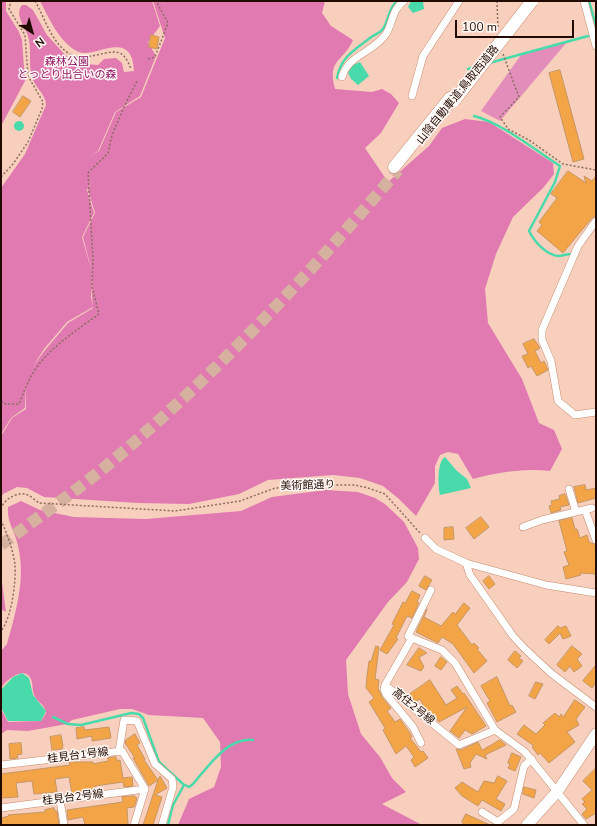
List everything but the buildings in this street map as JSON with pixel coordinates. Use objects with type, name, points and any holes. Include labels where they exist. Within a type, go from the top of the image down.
[{"type":"highway","name":"山陰自動車道;鳥取西道路","points":[[452,99],[525,1]]},
{"type":"highway","name":"山陰自動車道;鳥取西道路","points":[[396,169],[532,1]]},
{"type":"main road","points":[[528,825],[557,792],[596,734]]},
{"type":"street","points":[[342,77],[349,63],[377,43],[386,33],[393,14],[404,1]]},
{"type":"street","points":[[412,96],[423,56],[459,1]]},
{"type":"street","points":[[584,1],[596,46]]},
{"type":"street","points":[[596,221],[578,246],[545,320],[541,334],[551,362],[558,401],[575,415],[596,412]]},
{"type":"street","points":[[569,489],[576,512]]},
{"type":"street","points":[[523,527],[588,509],[596,540]]},
{"type":"street","points":[[425,538],[436,549],[466,563],[546,585],[596,593]]},
{"type":"street","points":[[466,563],[470,575],[513,636],[552,674],[596,707]]},
{"type":"street","name":"高住2号線","points":[[432,590],[408,636],[412,638],[385,685],[459,745],[495,730]]},
{"type":"street","points":[[412,638],[442,650],[455,663],[495,730],[532,759],[584,825]]},
{"type":"street","points":[[385,685],[384,689],[386,694],[413,727],[421,743]]},
{"type":"street","points":[[119,751],[124,720],[137,721],[155,764],[172,779],[173,787],[162,825]]},
{"type":"street","name":"桂見台1号線","points":[[1,765],[122,750],[145,790]]},
{"type":"street","points":[[482,812],[498,822],[514,808],[524,766],[532,759]]},
{"type":"street","points":[[134,825],[145,790]]},
{"type":"street","name":"桂見台2号線","points":[[1,808],[145,790]]},
{"type":"street","points":[[60,800],[64,825]]},
{"type":"path","points":[[1,177],[14,164],[28,142],[42,109],[43,102],[28,76],[25,35],[9,9],[11,1]]},
{"type":"path","points":[[35,1],[53,37],[67,52],[80,58],[116,52],[123,55],[131,69]]},
{"type":"path","points":[[148,59],[155,57],[159,50],[168,23],[156,1]]},
{"type":"path","points":[[497,1],[498,32]]},
{"type":"path","points":[[500,48],[520,97],[500,117],[508,129],[529,140],[563,164],[596,170]]},
{"type":"path","points":[[1,401],[6,404],[19,404],[28,382],[37,366],[60,344],[99,314],[92,287],[93,258],[88,173],[108,153],[118,121],[137,81]]},
{"type":"path","name":"美術館通り","points":[[1,509],[9,498],[19,494],[28,495],[39,504],[174,511],[240,502],[275,488],[314,484],[355,486],[368,488],[385,494],[425,538]]},
{"type":"path","points":[[1,520],[9,538],[15,565],[12,599],[5,625],[1,631]]},
{"type":"shaded area","points":[[411,1],[423,1],[424,9],[413,13],[408,7]]},
{"type":"shaded area","points":[[567,42],[500,121],[481,111],[521,55]]},
{"type":"shaded area","points":[[360,62],[369,76],[358,85],[351,79],[348,73],[353,65]]},
{"type":"shaded area","points":[[17,121],[21,121],[24,126],[21,131],[17,131],[14,128],[14,124]]},
{"type":"shaded area","points":[[445,457],[457,471],[467,479],[471,488],[440,495],[439,468],[442,459]]},
{"type":"shaded area","points":[[22,673],[29,678],[33,695],[46,711],[41,721],[8,721],[1,707],[1,690],[13,677]]},
{"type":"green space","points":[[1,1],[6,1],[6,11],[19,32],[22,40],[25,81],[1,126]]},
{"type":"green space","name":"森林公園 とっとり出合いの森","points":[[40,1],[152,1],[160,26],[148,42],[156,56],[140,96],[115,112],[98,151],[88,158],[99,151],[116,112],[141,97],[165,38],[153,1],[325,1],[322,13],[331,26],[353,40],[335,66],[333,79],[335,89],[372,92],[382,89],[391,94],[399,103],[381,133],[365,148],[388,182],[429,146],[442,128],[465,119],[489,122],[553,163],[554,174],[543,188],[513,217],[496,254],[485,289],[488,323],[522,379],[539,423],[554,430],[562,449],[550,471],[512,471],[473,479],[458,454],[448,452],[440,455],[435,466],[435,483],[416,516],[383,486],[360,478],[333,475],[268,480],[239,494],[189,504],[138,503],[44,497],[27,488],[17,487],[3,494],[1,498],[1,436],[12,418],[26,409],[26,386],[25,408],[11,418],[1,434],[1,188],[25,154],[46,105],[46,101],[32,77],[28,36],[19,13],[22,5],[26,5],[33,10],[47,35],[68,58],[76,63],[98,65],[104,59],[116,58],[122,63],[124,72],[134,71],[132,58],[127,50],[120,47],[86,53],[79,52],[72,48],[56,30]],"holes":[[[92,181],[88,190],[95,213],[83,237],[93,276],[82,237],[94,213],[87,190]],[[93,276],[93,306],[91,297]],[[93,308],[68,323],[32,368],[44,349],[67,322]]]},
{"type":"green space","points":[[326,490],[358,492],[375,498],[385,504],[404,522],[418,548],[419,559],[407,582],[388,602],[346,660],[348,694],[361,734],[380,757],[392,778],[406,792],[382,804],[422,825],[178,825],[189,799],[214,787],[221,767],[220,742],[203,718],[149,715],[132,709],[120,709],[72,720],[67,724],[28,731],[7,730],[1,734],[1,709],[8,722],[41,721],[46,713],[44,707],[34,695],[32,681],[28,675],[24,673],[15,675],[1,688],[1,651],[7,644],[14,620],[19,595],[21,570],[17,540],[10,523],[8,507],[21,501],[40,510],[74,517],[146,519],[241,511],[272,497]]},
{"type":"green space","points":[[1,575],[6,612],[1,609]]},
{"type":"waterway","points":[[337,78],[345,59],[359,46],[383,29],[390,11],[397,1]]},
{"type":"waterway","points":[[589,1],[596,26]]},
{"type":"waterway","points":[[489,63],[588,36]]},
{"type":"waterway","points":[[468,69],[475,67]]},
{"type":"waterway","points":[[474,116],[507,131],[560,166],[555,182],[529,231],[537,243],[549,253],[558,256],[571,254]]},
{"type":"waterway","points":[[53,717],[68,724],[81,725],[131,713],[139,714],[143,718],[159,762],[183,784]]},
{"type":"waterway","points":[[185,785],[189,787],[193,784],[219,754],[227,748],[244,740],[253,740]]},
{"type":"waterway","points":[[168,825],[173,805],[184,785]]},
{"type":"tunnel","points":[[1,545],[97,474],[187,395],[295,286],[398,170]]}]
